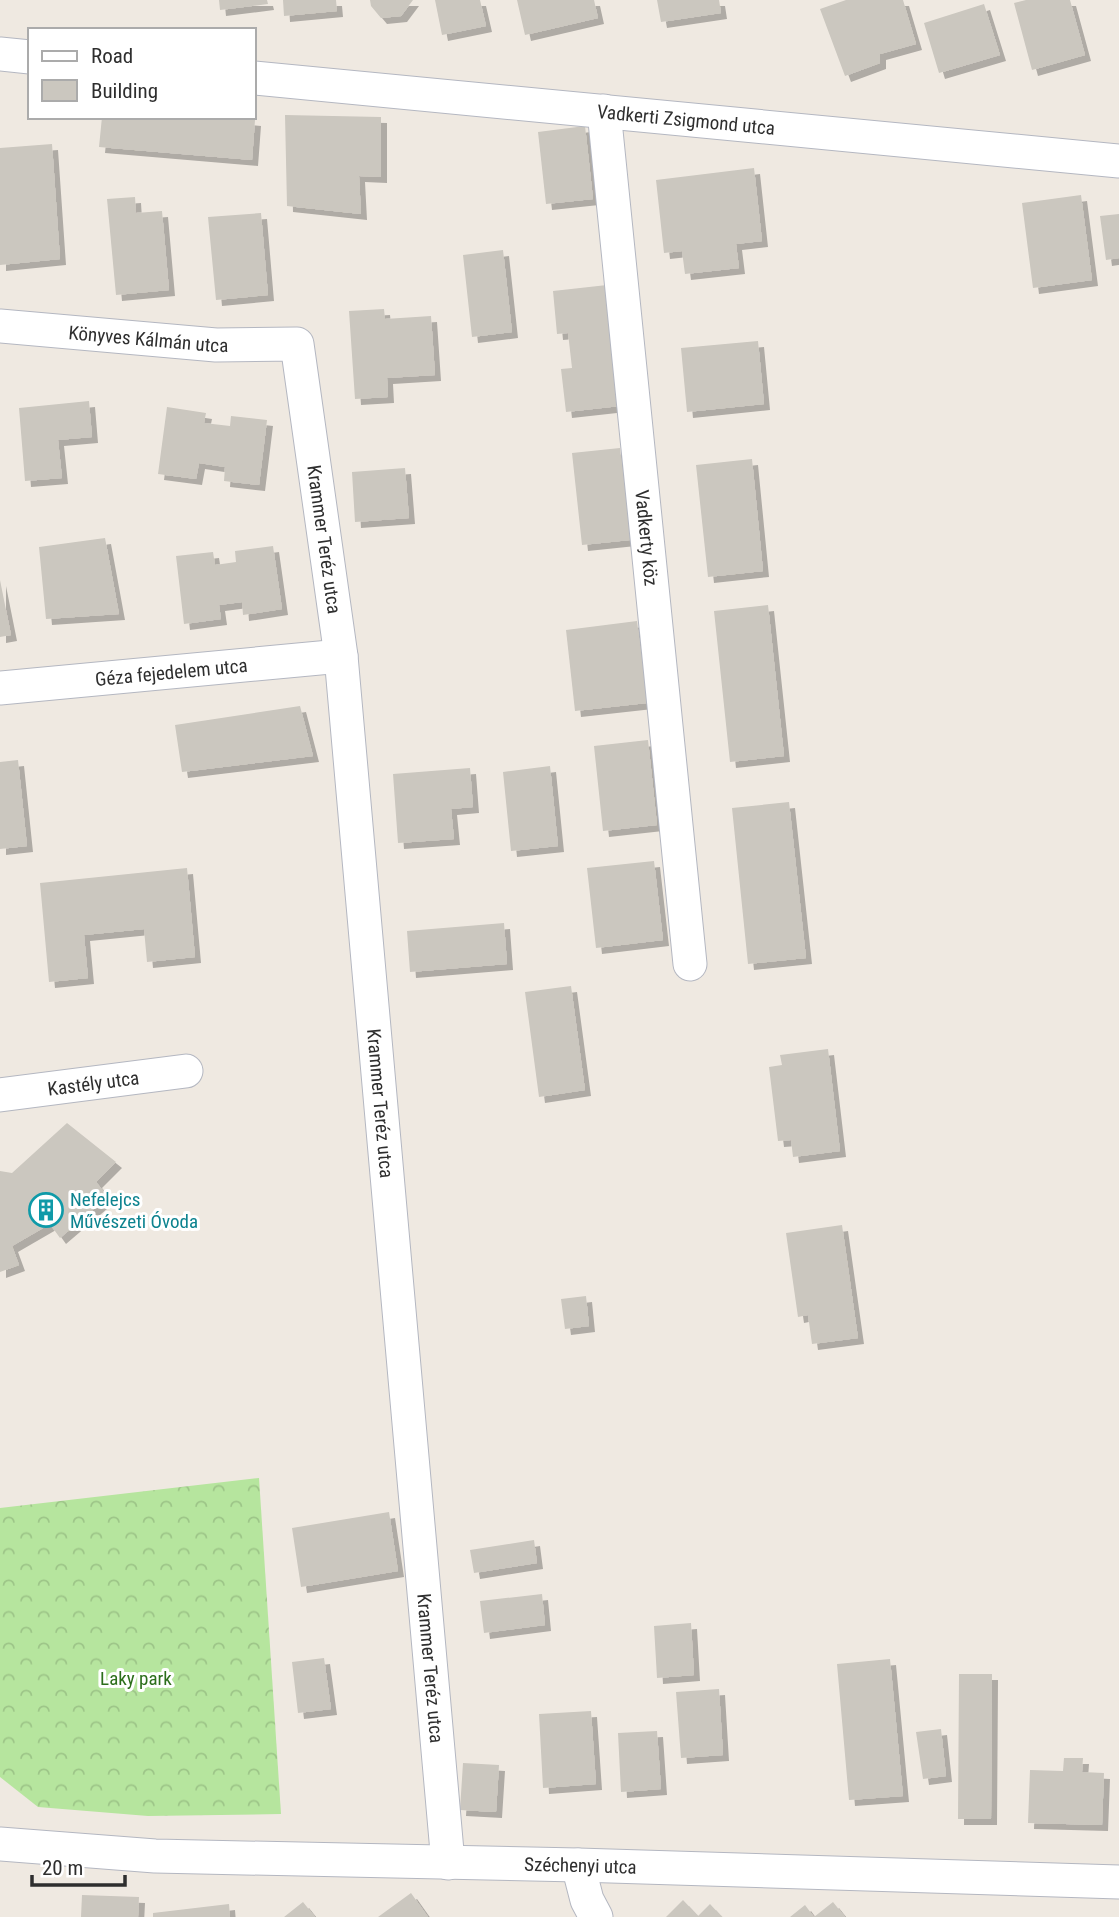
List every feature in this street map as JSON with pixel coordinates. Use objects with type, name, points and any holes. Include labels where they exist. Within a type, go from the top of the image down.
[{"type":"street","points":[[0,54],[28,57]]},
{"type":"street","name":"Vadkerti Zsigmond utca","points":[[256,78],[1119,161]]},
{"type":"street","name":"Vadkerty köz","points":[[604,111],[690,964]]},
{"type":"street","name":"Könyves Kálmán utca","points":[[0,326],[216,345],[297,344]]},
{"type":"street","name":"Krammer Teréz utca","points":[[297,344],[341,656],[448,1863]]},
{"type":"street","name":"Géza fejedelem utca","points":[[0,688],[341,656]]},
{"type":"street","name":"Kastély utca","points":[[0,1095],[187,1071]]},
{"type":"street","name":"Széchenyi utca","points":[[0,1831],[42,1848]]},
{"type":"street","name":"Széchenyi utca","points":[[0,1844],[155,1856],[579,1865],[1119,1882]]},
{"type":"street","points":[[579,1865],[587,1900],[596,1917]]},
{"type":"green space","name":"Laky park","points":[[259,1478],[281,1814],[148,1816],[38,1807],[0,1777],[0,1508]]},
{"type":"building","points":[[219,0],[267,0],[268,4],[220,10]]},
{"type":"building","points":[[283,0],[336,0],[337,11],[284,16]]},
{"type":"building","points":[[370,0],[413,0],[401,16],[381,18],[371,6]]},
{"type":"building","points":[[435,0],[480,0],[486,26],[442,35]]},
{"type":"building","points":[[517,0],[594,0],[598,18],[525,35]]},
{"type":"building","points":[[657,0],[719,0],[721,13],[661,22]]},
{"type":"building","points":[[846,0],[903,0],[916,44],[880,54],[880,63],[845,76],[820,9]]},
{"type":"building","points":[[1026,0],[1070,0],[1085,55],[1032,70],[1014,3]]},
{"type":"building","points":[[984,4],[1000,55],[939,73],[924,23]]},
{"type":"building","points":[[285,115],[381,117],[381,177],[359,176],[361,214],[287,206]]},
{"type":"building","points":[[102,119],[255,120],[252,160],[99,147]]},
{"type":"building","points":[[585,126],[593,199],[546,204],[538,132]]},
{"type":"building","points":[[52,144],[60,259],[0,265],[0,148]]},
{"type":"building","points":[[754,168],[762,241],[736,244],[739,268],[685,274],[682,251],[664,253],[656,180]]},
{"type":"building","points":[[1081,195],[1092,280],[1033,288],[1022,203]]},
{"type":"building","points":[[135,197],[136,213],[162,211],[169,290],[116,295],[107,199]]},
{"type":"building","points":[[261,213],[268,295],[216,300],[208,217]]},
{"type":"building","points":[[1119,214],[1119,258],[1106,260],[1100,216]]},
{"type":"building","points":[[503,250],[512,332],[472,337],[463,255]]},
{"type":"building","points":[[607,285],[620,406],[566,412],[561,369],[572,368],[568,333],[557,334],[553,291]]},
{"type":"building","points":[[384,309],[385,319],[431,316],[435,375],[387,378],[388,397],[355,399],[349,311]]},
{"type":"building","points":[[758,341],[764,404],[687,412],[681,348]]},
{"type":"building","points":[[89,401],[92,437],[58,440],[62,478],[25,481],[19,408]]},
{"type":"building","points":[[167,407],[206,413],[204,423],[230,426],[231,416],[267,420],[259,485],[224,481],[225,467],[199,463],[196,479],[158,474]]},
{"type":"building","points":[[620,448],[630,540],[582,545],[572,453]]},
{"type":"building","points":[[752,459],[763,571],[708,577],[696,465]]},
{"type":"building","points":[[405,468],[409,518],[355,522],[352,472]]},
{"type":"building","points":[[105,538],[119,614],[46,619],[39,547]]},
{"type":"building","points":[[273,546],[282,609],[243,615],[242,602],[219,605],[221,619],[184,624],[176,556],[213,552],[215,565],[236,562],[235,551]]},
{"type":"building","points":[[0,580],[11,635],[0,637]]},
{"type":"building","points":[[768,605],[784,756],[730,762],[714,611]]},
{"type":"building","points":[[637,621],[647,703],[575,711],[566,630]]},
{"type":"building","points":[[300,706],[313,756],[182,772],[175,725]]},
{"type":"building","points":[[648,740],[657,825],[603,831],[594,746]]},
{"type":"building","points":[[18,760],[27,846],[0,849],[0,762]]},
{"type":"building","points":[[550,766],[558,846],[511,851],[503,772]]},
{"type":"building","points":[[470,768],[473,807],[451,809],[454,839],[398,843],[393,774]]},
{"type":"building","points":[[789,802],[806,958],[748,964],[732,808]]},
{"type":"building","points":[[654,861],[663,940],[596,948],[587,868]]},
{"type":"building","points":[[187,868],[195,957],[147,962],[144,929],[84,935],[88,978],[49,982],[40,883]]},
{"type":"building","points":[[504,923],[507,964],[410,972],[407,931]]},
{"type":"building","points":[[571,986],[585,1090],[539,1097],[525,992]]},
{"type":"building","points":[[828,1049],[840,1151],[793,1157],[791,1140],[778,1141],[769,1067],[782,1065],[780,1055]]},
{"type":"building","name":"Nefelejcs Művészeti Óvoda","points":[[67,1123],[116,1162],[96,1182],[108,1197],[60,1238],[50,1224],[12,1246],[19,1265],[0,1272],[0,1171],[12,1173]]},
{"type":"building","points":[[842,1225],[858,1338],[812,1344],[808,1315],[798,1317],[786,1233]]},
{"type":"building","points":[[586,1296],[589,1326],[565,1329],[561,1299]]},
{"type":"building","points":[[389,1512],[398,1571],[301,1587],[292,1528]]},
{"type":"building","points":[[534,1540],[537,1563],[474,1573],[470,1550]]},
{"type":"building","points":[[542,1594],[545,1625],[484,1633],[480,1601]]},
{"type":"building","points":[[691,1623],[694,1675],[657,1678],[654,1626]]},
{"type":"building","points":[[324,1658],[331,1709],[298,1713],[292,1662]]},
{"type":"building","points":[[890,1659],[903,1796],[849,1800],[837,1664]]},
{"type":"building","points":[[959,1674],[992,1674],[991,1819],[958,1819]]},
{"type":"building","points":[[719,1689],[723,1755],[681,1758],[676,1692]]},
{"type":"building","points":[[591,1711],[596,1784],[543,1788],[539,1714]]},
{"type":"building","points":[[941,1729],[946,1776],[923,1779],[916,1732]]},
{"type":"building","points":[[657,1731],[661,1789],[621,1792],[618,1733]]},
{"type":"building","points":[[1064,1758],[1083,1758],[1082,1772],[1104,1773],[1102,1825],[1028,1823],[1030,1770],[1063,1771]]},
{"type":"building","points":[[463,1763],[499,1765],[496,1812],[460,1810]]},
{"type":"building","points":[[411,1893],[428,1917],[378,1917]]},
{"type":"building","points":[[82,1895],[139,1897],[138,1917],[81,1917]]},
{"type":"building","points":[[683,1900],[698,1916],[710,1904],[722,1917],[666,1917]]},
{"type":"building","points":[[303,1902],[315,1917],[284,1917]]},
{"type":"building","points":[[833,1902],[845,1917],[814,1917]]},
{"type":"building","points":[[229,1904],[230,1917],[153,1917],[153,1913]]},
{"type":"building","points":[[805,1905],[814,1917],[790,1917]]},
{"type":"place","name":"Nefelejcs Művészeti Óvoda","points":[[46,1210]]}]
